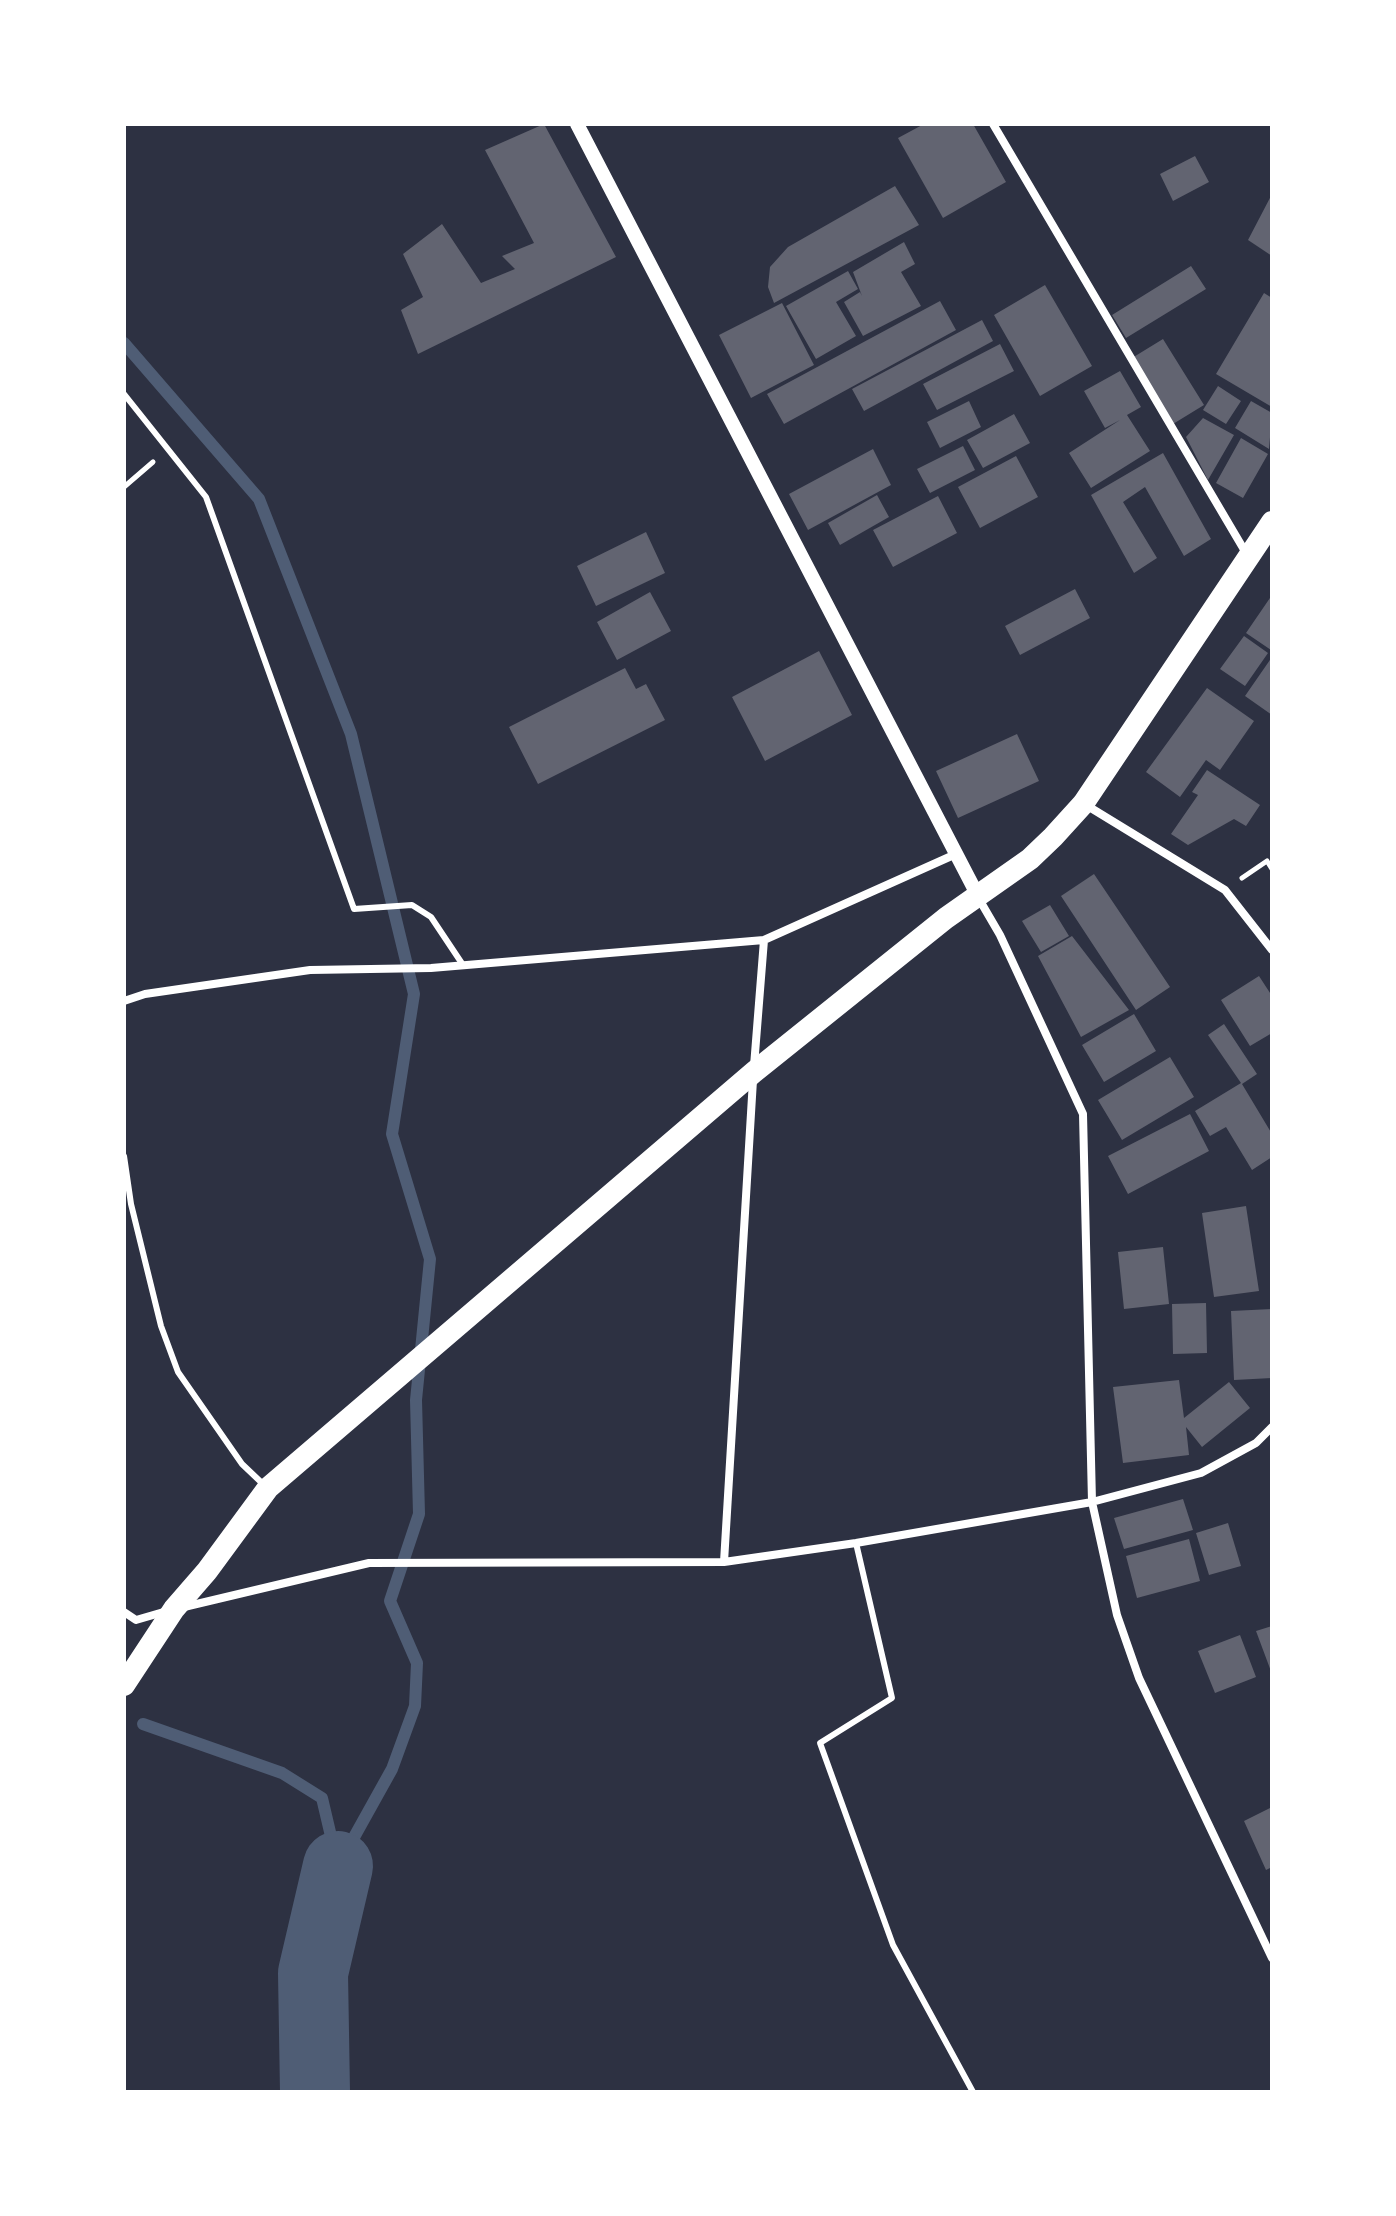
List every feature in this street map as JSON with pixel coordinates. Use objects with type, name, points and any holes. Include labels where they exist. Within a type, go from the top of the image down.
[{"type":"highway","points":[[124,1685],[174,1609],[207,1571],[268,1488],[754,1072],[978,896],[1030,859],[1083,804],[1272,522]]},
{"type":"street","points":[[577,124],[1000,935],[1083,1114],[1092,1502],[1117,1615],[1139,1678],[1272,1958]]},
{"type":"street","points":[[993,124],[1249,558]]},
{"type":"street","points":[[1083,804],[1225,890],[1272,950]]},
{"type":"street","points":[[124,1001],[145,994],[310,970],[431,968],[764,940],[956,854]]},
{"type":"street","points":[[724,1562],[764,940]]},
{"type":"street","points":[[124,1612],[136,1620],[369,1563],[724,1562],[856,1543],[1092,1502],[1201,1473],[1256,1443],[1272,1427]]},
{"type":"lane","points":[[124,394],[206,497],[354,909],[412,905],[431,917],[463,965]]},
{"type":"lane","points":[[124,1156],[131,1204],[161,1326],[178,1372],[242,1464],[268,1488]]},
{"type":"lane","points":[[856,1543],[892,1698],[820,1743],[893,1945],[973,2092]]},
{"type":"path","points":[[124,487],[168,449]]},
{"type":"building","points":[[544,124],[616,257],[418,354],[401,310],[423,297],[403,254],[442,224],[481,283],[515,269],[502,256],[534,243],[485,150]]},
{"type":"building","points":[[924,124],[973,124],[1006,182],[943,218],[898,138]]},
{"type":"building","points":[[1195,156],[1209,182],[1173,201],[1160,174]]},
{"type":"building","points":[[895,186],[919,225],[774,303],[768,287],[770,267],[788,247]]},
{"type":"building","points":[[1272,194],[1272,256],[1248,240]]},
{"type":"building","points":[[904,242],[915,264],[901,272],[921,306],[863,336],[844,302],[860,292],[862,296],[853,272]]},
{"type":"building","points":[[1191,266],[1206,289],[1126,338],[1112,315]]},
{"type":"building","points":[[848,271],[858,289],[836,302],[856,336],[816,359],[786,306]]},
{"type":"building","points":[[1045,285],[1092,366],[1040,396],[994,315]]},
{"type":"building","points":[[1264,293],[1272,298],[1272,407],[1216,374]]},
{"type":"building","points":[[940,301],[956,330],[784,424],[767,394]]},
{"type":"building","points":[[782,303],[814,365],[751,398],[719,335]]},
{"type":"building","points":[[982,320],[993,341],[864,411],[852,389]]},
{"type":"building","points":[[1163,339],[1204,405],[1173,424],[1132,358]]},
{"type":"building","points":[[1000,344],[1014,371],[937,410],[923,384]]},
{"type":"building","points":[[1120,371],[1141,407],[1127,415],[1150,451],[1091,488],[1069,453],[1120,420],[1105,428],[1084,391]]},
{"type":"building","points":[[1218,386],[1241,401],[1226,424],[1203,410]]},
{"type":"building","points":[[969,401],[981,427],[940,448],[927,422]]},
{"type":"building","points":[[1251,401],[1272,413],[1269,449],[1235,428]]},
{"type":"building","points":[[1014,414],[1030,443],[983,468],[967,440]]},
{"type":"building","points":[[1203,418],[1234,435],[1208,480],[1186,437]]},
{"type":"building","points":[[1241,438],[1268,454],[1243,498],[1216,483]]},
{"type":"building","points":[[963,446],[975,470],[930,493],[917,469]]},
{"type":"building","points":[[873,449],[891,485],[808,530],[789,494]]},
{"type":"building","points":[[1163,453],[1211,539],[1184,556],[1145,487],[1123,502],[1157,558],[1134,573],[1091,495]]},
{"type":"building","points":[[1016,456],[1038,497],[980,528],[958,487]]},
{"type":"building","points":[[877,495],[889,517],[840,545],[828,523]]},
{"type":"building","points":[[938,496],[957,533],[893,567],[873,530]]},
{"type":"building","points":[[646,532],[665,573],[596,606],[577,566]]},
{"type":"building","points":[[1075,589],[1090,618],[1020,655],[1005,626]]},
{"type":"building","points":[[650,592],[671,631],[617,660],[597,622]]},
{"type":"building","points":[[1272,595],[1272,649],[1271,650],[1246,633]]},
{"type":"building","points":[[1244,636],[1268,653],[1245,686],[1220,669]]},
{"type":"building","points":[[819,651],[852,715],[765,761],[732,697]]},
{"type":"building","points":[[1272,657],[1272,715],[1245,696]]},
{"type":"building","points":[[625,668],[636,689],[646,684],[665,720],[538,784],[509,727]]},
{"type":"building","points":[[1207,688],[1254,721],[1220,770],[1206,760],[1180,797],[1146,772]]},
{"type":"building","points":[[1017,734],[1039,781],[958,818],[936,771]]},
{"type":"building","points":[[1207,770],[1260,805],[1246,826],[1234,819],[1188,845],[1171,834],[1198,795],[1192,792]]},
{"type":"building","points":[[1094,874],[1170,987],[1136,1010],[1061,896]]},
{"type":"building","points":[[1050,905],[1069,936],[1041,952],[1022,921]]},
{"type":"building","points":[[1072,936],[1129,1010],[1081,1037],[1038,956]]},
{"type":"building","points":[[1259,976],[1272,996],[1272,1033],[1250,1046],[1221,1000]]},
{"type":"building","points":[[1134,1014],[1156,1051],[1104,1082],[1082,1045]]},
{"type":"building","points":[[1224,1024],[1257,1074],[1242,1084],[1272,1134],[1272,1157],[1252,1170],[1226,1127],[1210,1136],[1195,1111],[1241,1083],[1208,1035]]},
{"type":"building","points":[[1170,1057],[1194,1097],[1122,1140],[1098,1100]]},
{"type":"building","points":[[1190,1114],[1209,1151],[1128,1194],[1108,1156]]},
{"type":"building","points":[[1246,1206],[1259,1291],[1214,1297],[1202,1213]]},
{"type":"building","points":[[1163,1247],[1169,1304],[1124,1309],[1118,1252]]},
{"type":"building","points":[[1206,1303],[1207,1353],[1173,1354],[1172,1304]]},
{"type":"building","points":[[1272,1309],[1272,1378],[1234,1380],[1231,1311]]},
{"type":"building","points":[[1179,1380],[1184,1418],[1229,1382],[1250,1408],[1202,1447],[1186,1427],[1189,1455],[1123,1463],[1113,1387]]},
{"type":"building","points":[[1183,1499],[1193,1530],[1124,1549],[1114,1518]]},
{"type":"building","points":[[1228,1523],[1241,1566],[1209,1575],[1196,1533]]},
{"type":"building","points":[[1189,1539],[1200,1581],[1137,1598],[1126,1556]]},
{"type":"building","points":[[1272,1626],[1272,1674],[1256,1631]]},
{"type":"building","points":[[1240,1635],[1256,1677],[1215,1693],[1198,1651]]},
{"type":"building","points":[[1272,1807],[1272,1867],[1266,1870],[1244,1821]]},
{"type":"waterway","points":[[124,343],[259,499],[351,734],[414,994],[392,1134],[430,1259],[416,1400],[419,1514],[390,1601],[417,1663],[415,1706],[392,1769],[338,1866]]},
{"type":"waterway","points":[[143,1724],[282,1773],[322,1798],[338,1866]]},
{"type":"waterway","points":[[315,2092],[313,1973],[338,1866]]}]
